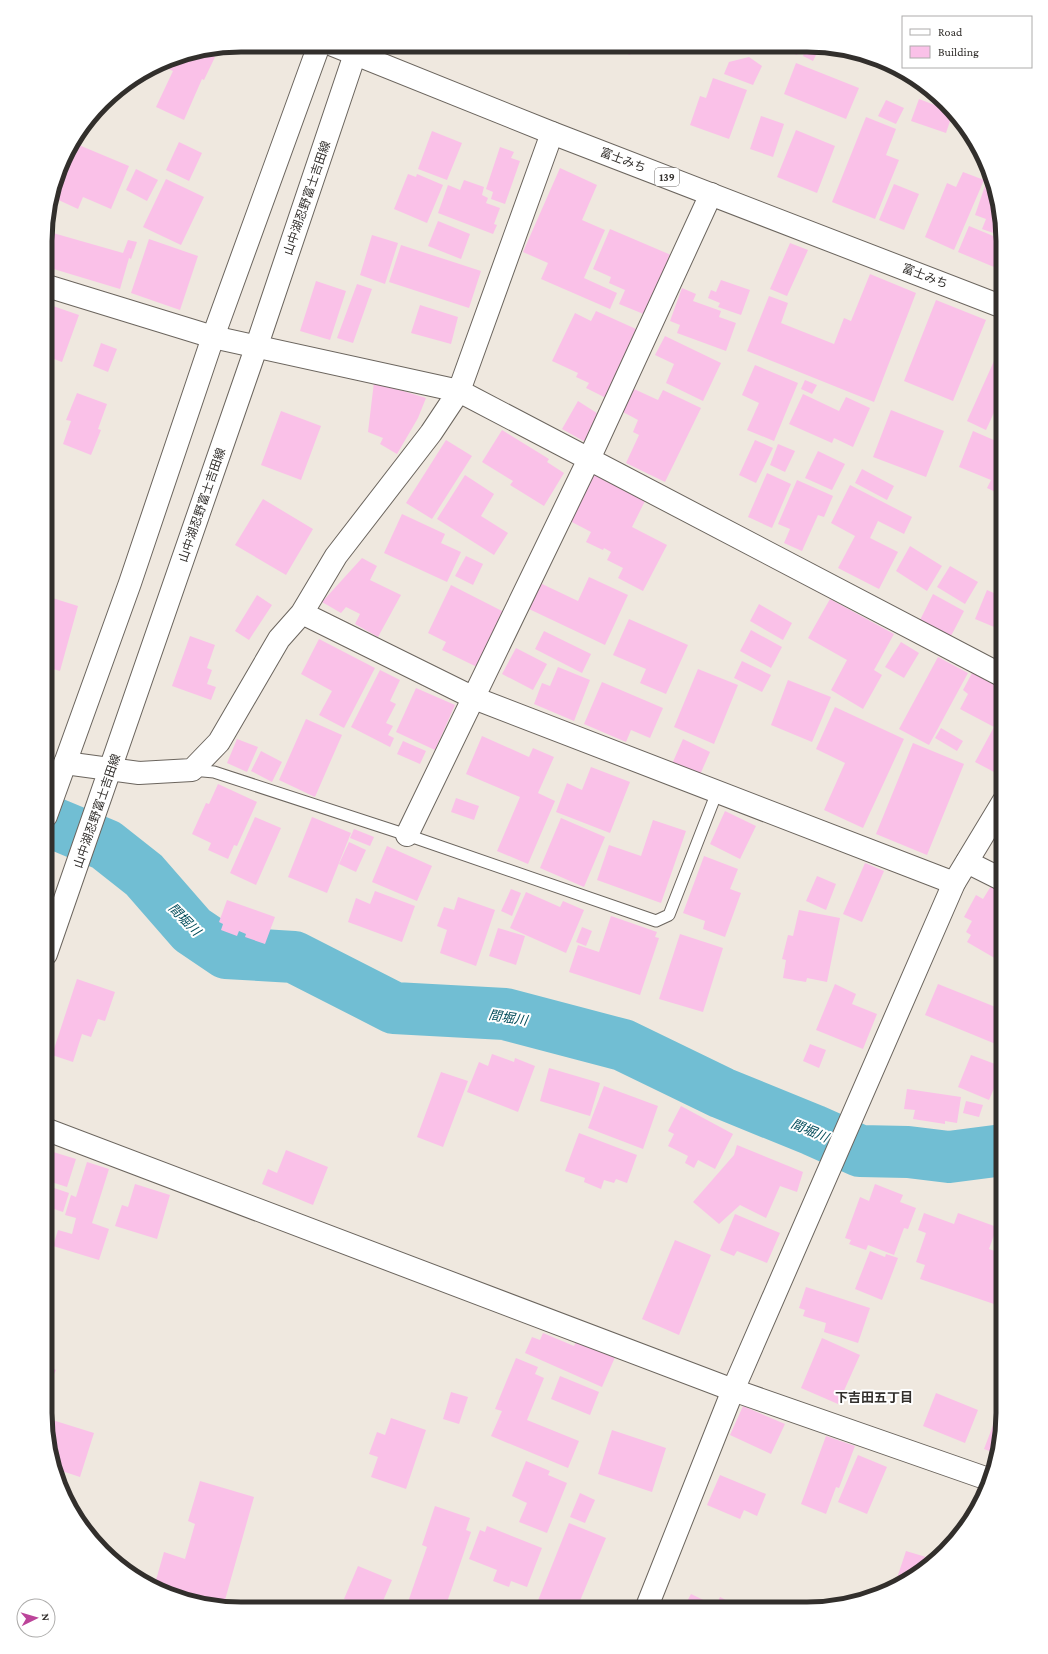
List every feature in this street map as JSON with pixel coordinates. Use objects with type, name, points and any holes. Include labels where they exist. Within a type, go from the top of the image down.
[{"type":"main road","points":[[52,799],[130,583],[213,337],[316,52]]},
{"type":"main road","name":"山中湖忍野富士吉田線","points":[[52,937],[112,769],[356,52]]},
{"type":"main road","name":"富士みち","points":[[362,52],[552,133],[996,304]]},
{"type":"main road","points":[[64,763],[140,773],[192,770],[219,742],[279,639],[302,613],[336,556],[431,433],[459,391],[552,133]]},
{"type":"main road","points":[[407,835],[589,459],[711,194]]},
{"type":"main road","points":[[52,288],[213,337],[256,348],[459,391],[996,672]]},
{"type":"main road","points":[[302,613],[474,698],[954,883]]},
{"type":"main road","points":[[648,1602],[733,1390],[954,883],[996,814]]},
{"type":"main road","points":[[967,862],[996,876]]},
{"type":"main road","points":[[52,1132],[733,1390],[985,1478]]},
{"type":"lane","points":[[192,770],[214,772],[407,835],[656,921],[669,915],[717,792]]},
{"type":"building","points":[[622,52],[631,52],[630,55]]},
{"type":"building","points":[[790,52],[798,52],[797,55]]},
{"type":"building","points":[[805,52],[818,52],[813,61],[803,56]]},
{"type":"building","points":[[211,55],[215,57],[204,80],[202,79],[184,120],[156,107],[173,71],[165,68],[192,58]]},
{"type":"building","points":[[749,57],[762,66],[753,85],[724,74],[729,62]]},
{"type":"building","points":[[796,63],[859,88],[846,119],[784,94]]},
{"type":"building","points":[[713,78],[747,90],[729,139],[690,125],[700,96],[706,98]]},
{"type":"building","points":[[919,99],[942,108],[951,118],[946,133],[911,121]]},
{"type":"building","points":[[886,100],[904,108],[896,124],[878,116]]},
{"type":"building","points":[[761,116],[784,124],[773,157],[750,149]]},
{"type":"building","points":[[866,117],[896,129],[886,155],[899,160],[875,219],[832,202]]},
{"type":"building","points":[[796,130],[835,146],[817,193],[777,177]]},
{"type":"building","points":[[432,131],[462,143],[447,180],[418,169]]},
{"type":"building","points":[[179,142],[202,153],[189,181],[166,170]]},
{"type":"building","points":[[78,145],[129,166],[111,209],[83,197],[78,209],[57,199],[66,169]]},
{"type":"building","points":[[500,147],[514,152],[511,158],[520,161],[505,204],[491,199],[493,192],[486,189]]},
{"type":"building","points":[[560,168],[597,185],[582,220],[605,230],[584,278],[617,293],[610,309],[541,279],[548,263],[523,252]]},
{"type":"building","points":[[136,169],[158,180],[147,201],[126,190]]},
{"type":"building","points":[[963,172],[984,180],[954,250],[925,237],[947,183],[956,187]]},
{"type":"building","points":[[408,174],[416,177],[417,174],[443,185],[427,223],[394,209]]},
{"type":"building","points":[[166,179],[204,197],[181,245],[143,227]]},
{"type":"building","points":[[464,180],[484,187],[482,195],[488,198],[486,203],[500,208],[494,224],[497,225],[493,234],[438,213],[448,185],[460,190]]},
{"type":"building","points":[[986,183],[990,192],[996,234],[982,229],[986,219],[975,215]]},
{"type":"building","points":[[894,184],[919,194],[904,230],[879,220]]},
{"type":"building","points":[[438,221],[470,234],[461,259],[428,246]]},
{"type":"building","points":[[969,226],[996,237],[996,262],[994,267],[958,252]]},
{"type":"building","points":[[610,229],[671,255],[646,315],[619,304],[625,290],[609,283],[611,277],[593,269]]},
{"type":"building","points":[[53,233],[123,253],[128,240],[137,242],[131,259],[129,258],[120,289],[52,269]]},
{"type":"building","points":[[372,235],[398,243],[385,284],[360,275]]},
{"type":"building","points":[[149,239],[198,256],[180,310],[131,293]]},
{"type":"building","points":[[790,243],[808,250],[787,296],[770,289]]},
{"type":"building","points":[[401,245],[481,271],[469,308],[389,282]]},
{"type":"building","points":[[870,274],[916,293],[874,402],[747,351],[769,296],[788,303],[781,323],[834,344],[844,318],[851,321]]},
{"type":"building","points":[[721,280],[750,290],[741,315],[718,307],[720,303],[708,298],[711,290],[716,292]]},
{"type":"building","points":[[316,281],[346,291],[330,340],[300,331]]},
{"type":"building","points":[[357,284],[372,289],[353,343],[337,338]]},
{"type":"building","points":[[682,288],[696,294],[693,301],[721,311],[719,317],[736,323],[726,351],[677,333],[680,325],[670,321]]},
{"type":"building","points":[[936,300],[986,320],[953,401],[904,381]]},
{"type":"building","points":[[420,305],[458,317],[451,344],[411,333]]},
{"type":"building","points":[[52,306],[79,315],[62,362],[52,358]]},
{"type":"building","points":[[596,311],[636,329],[630,342],[634,344],[608,399],[586,388],[589,383],[576,377],[578,373],[552,361],[575,313],[591,321]]},
{"type":"building","points":[[665,336],[721,363],[703,401],[666,383],[674,364],[655,355]]},
{"type":"building","points":[[101,343],[117,349],[108,372],[93,366]]},
{"type":"building","points":[[994,361],[996,362],[996,408],[986,430],[967,421]]},
{"type":"building","points":[[755,365],[798,383],[774,441],[747,430],[759,403],[742,395]]},
{"type":"building","points":[[805,380],[817,385],[812,394],[801,389]]},
{"type":"building","points":[[374,382],[426,398],[418,418],[397,454],[380,444],[383,438],[368,432]]},
{"type":"building","points":[[634,389],[658,400],[663,390],[701,408],[665,482],[626,463],[639,435],[633,432],[638,420],[623,412]]},
{"type":"building","points":[[77,393],[107,404],[98,429],[101,430],[91,455],[63,444],[71,421],[66,420]]},
{"type":"building","points":[[803,394],[839,411],[846,397],[870,408],[853,447],[834,438],[832,443],[789,424]]},
{"type":"building","points":[[578,401],[603,417],[587,443],[562,429]]},
{"type":"building","points":[[891,410],[944,431],[926,477],[873,457]]},
{"type":"building","points":[[281,411],[321,426],[301,480],[261,465]]},
{"type":"building","points":[[502,430],[549,459],[547,462],[564,473],[544,506],[510,485],[513,481],[482,462]]},
{"type":"building","points":[[973,431],[996,441],[996,492],[987,488],[991,480],[959,467]]},
{"type":"building","points":[[446,440],[472,456],[432,519],[406,503]]},
{"type":"building","points":[[755,440],[773,448],[756,483],[739,475]]},
{"type":"building","points":[[778,444],[795,451],[785,472],[770,465]]},
{"type":"building","points":[[818,451],[845,464],[832,490],[805,478]]},
{"type":"building","points":[[862,469],[894,486],[887,500],[855,483]]},
{"type":"building","points":[[767,473],[791,484],[772,528],[748,517]]},
{"type":"building","points":[[594,474],[645,501],[632,527],[667,545],[643,591],[618,578],[623,568],[607,560],[611,552],[586,542],[591,532],[570,521]]},
{"type":"building","points":[[465,475],[494,494],[481,516],[508,533],[494,555],[437,519]]},
{"type":"building","points":[[797,480],[833,496],[824,517],[818,515],[802,551],[784,543],[790,529],[778,524]]},
{"type":"building","points":[[850,485],[912,517],[904,534],[878,521],[870,538],[898,552],[879,589],[838,568],[855,536],[831,523]]},
{"type":"building","points":[[263,499],[313,529],[286,575],[235,545]]},
{"type":"building","points":[[402,514],[445,534],[441,543],[461,552],[447,582],[384,553]]},
{"type":"building","points":[[910,546],[942,566],[927,591],[896,571]]},
{"type":"building","points":[[466,556],[483,564],[473,585],[455,576]]},
{"type":"building","points":[[362,558],[377,566],[370,580],[401,595],[378,637],[355,624],[360,614],[346,607],[341,613],[322,602]]},
{"type":"building","points":[[950,566],[978,582],[965,604],[937,587]]},
{"type":"building","points":[[589,577],[628,595],[605,645],[529,609],[540,583],[578,601]]},
{"type":"building","points":[[451,585],[504,612],[477,667],[442,650],[446,642],[428,633]]},
{"type":"building","points":[[987,590],[996,594],[996,628],[975,619]]},
{"type":"building","points":[[933,594],[964,611],[951,636],[920,620]]},
{"type":"building","points":[[257,595],[272,605],[249,640],[235,631]]},
{"type":"building","points":[[52,598],[78,606],[60,671],[52,669]]},
{"type":"building","points":[[830,599],[894,634],[874,670],[882,675],[863,709],[831,690],[847,660],[808,638]]},
{"type":"building","points":[[759,604],[792,623],[783,640],[750,621]]},
{"type":"building","points":[[629,619],[688,645],[666,694],[640,683],[646,669],[613,655]]},
{"type":"building","points":[[751,630],[782,647],[771,668],[740,651]]},
{"type":"building","points":[[544,631],[591,654],[582,673],[535,649]]},
{"type":"building","points":[[190,636],[215,645],[207,668],[212,670],[207,684],[216,687],[211,700],[172,686]]},
{"type":"building","points":[[319,639],[375,668],[344,728],[319,715],[332,691],[301,674]]},
{"type":"building","points":[[901,642],[919,653],[904,678],[885,667]]},
{"type":"building","points":[[516,648],[547,664],[533,690],[502,674]]},
{"type":"building","points":[[938,657],[968,673],[929,745],[899,729]]},
{"type":"building","points":[[742,661],[771,675],[762,692],[734,678]]},
{"type":"building","points":[[558,667],[590,680],[574,721],[534,704],[542,683],[550,686]]},
{"type":"building","points":[[698,669],[738,685],[714,744],[674,727]]},
{"type":"building","points":[[380,670],[400,680],[390,701],[396,704],[386,723],[393,726],[388,735],[394,738],[390,747],[351,727]]},
{"type":"building","points":[[972,673],[996,685],[996,773],[975,762],[994,727],[960,709],[968,694],[963,690]]},
{"type":"building","points":[[788,680],[831,697],[812,742],[771,725]]},
{"type":"building","points":[[602,682],[663,708],[650,738],[631,730],[626,742],[584,724]]},
{"type":"building","points":[[416,688],[455,705],[435,750],[396,732]]},
{"type":"building","points":[[835,707],[904,739],[863,828],[824,810],[845,763],[816,749]]},
{"type":"building","points":[[306,719],[342,735],[315,797],[279,780]]},
{"type":"building","points":[[941,728],[963,741],[957,751],[935,738]]},
{"type":"building","points":[[482,736],[529,757],[533,748],[554,757],[538,793],[555,801],[528,864],[497,851],[520,797],[466,774]]},
{"type":"building","points":[[237,739],[258,747],[247,772],[227,763]]},
{"type":"building","points":[[683,739],[710,752],[699,777],[672,764]]},
{"type":"building","points":[[403,741],[426,751],[420,764],[397,754]]},
{"type":"building","points":[[913,743],[964,764],[927,855],[876,834]]},
{"type":"building","points":[[261,751],[282,762],[272,782],[251,771]]},
{"type":"building","points":[[591,767],[630,782],[610,833],[556,812],[567,783],[582,790]]},
{"type":"building","points":[[218,784],[257,802],[237,846],[234,845],[228,859],[208,850],[211,843],[192,834],[206,803],[209,804]]},
{"type":"building","points":[[456,798],[479,806],[474,820],[451,812]]},
{"type":"building","points":[[725,811],[756,826],[740,859],[710,844]]},
{"type":"building","points":[[255,817],[281,828],[256,885],[230,873]]},
{"type":"building","points":[[312,817],[351,833],[327,893],[288,877]]},
{"type":"building","points":[[561,818],[605,837],[584,887],[540,868]]},
{"type":"building","points":[[653,820],[686,831],[661,903],[597,880],[609,845],[641,856]]},
{"type":"building","points":[[354,829],[374,837],[370,846],[350,838]]},
{"type":"building","points":[[349,842],[366,850],[356,872],[339,864]]},
{"type":"building","points":[[387,846],[432,866],[417,901],[372,882]]},
{"type":"building","points":[[704,856],[738,869],[730,889],[741,893],[725,937],[703,929],[705,921],[683,913]]},
{"type":"building","points":[[865,863],[884,871],[862,922],[843,914]]},
{"type":"building","points":[[817,876],[836,884],[826,910],[806,901]]},
{"type":"building","points":[[991,886],[996,888],[996,959],[967,942],[971,935],[966,932],[972,921],[964,917],[976,895],[983,899]]},
{"type":"building","points":[[511,889],[521,893],[512,916],[501,911]]},
{"type":"building","points":[[375,891],[415,906],[402,942],[348,922],[356,898],[370,904]]},
{"type":"building","points":[[526,892],[560,907],[563,901],[584,910],[566,953],[510,928]]},
{"type":"building","points":[[458,897],[495,910],[476,966],[440,953],[447,930],[437,926],[444,907],[454,910]]},
{"type":"building","points":[[227,900],[275,917],[265,944],[245,937],[246,934],[239,931],[237,936],[221,930],[223,924],[219,922]]},
{"type":"building","points":[[799,910],[840,918],[827,982],[807,978],[806,982],[783,978],[786,960],[782,959],[788,935],[793,936]]},
{"type":"building","points":[[611,916],[657,932],[655,937],[659,938],[640,995],[569,972],[578,945],[599,952]]},
{"type":"building","points":[[582,927],[592,931],[586,946],[576,942]]},
{"type":"building","points":[[498,928],[525,936],[516,965],[489,956]]},
{"type":"building","points":[[680,934],[723,948],[703,1012],[659,999]]},
{"type":"building","points":[[77,979],[115,992],[105,1021],[98,1019],[91,1037],[82,1034],[73,1062],[52,1055]]},
{"type":"building","points":[[835,984],[856,994],[852,1004],[877,1014],[863,1049],[816,1030]]},
{"type":"building","points":[[938,984],[996,1007],[996,1044],[925,1015]]},
{"type":"building","points":[[810,1044],[826,1050],[819,1068],[803,1061]]},
{"type":"building","points":[[492,1054],[514,1062],[515,1058],[535,1066],[518,1112],[467,1092],[479,1062],[488,1066]]},
{"type":"building","points":[[971,1055],[996,1064],[996,1084],[989,1100],[958,1087]]},
{"type":"building","points":[[549,1068],[600,1083],[590,1116],[540,1101]]},
{"type":"building","points":[[441,1072],[468,1081],[443,1147],[417,1137]]},
{"type":"building","points":[[604,1086],[658,1106],[643,1149],[588,1128]]},
{"type":"building","points":[[907,1089],[961,1097],[957,1123],[945,1121],[945,1124],[913,1119],[915,1110],[904,1109]]},
{"type":"building","points":[[966,1101],[983,1105],[979,1117],[963,1113]]},
{"type":"building","points":[[681,1106],[733,1134],[715,1169],[698,1160],[694,1168],[685,1163],[688,1156],[668,1146],[674,1134],[668,1131]]},
{"type":"building","points":[[579,1133],[637,1155],[627,1183],[616,1179],[614,1183],[604,1180],[601,1189],[584,1182],[585,1178],[565,1171]]},
{"type":"building","points":[[737,1145],[803,1172],[797,1192],[780,1186],[766,1218],[740,1205],[719,1224],[693,1202],[734,1155]]},
{"type":"building","points":[[286,1150],[328,1167],[313,1205],[262,1184],[268,1169],[277,1173]]},
{"type":"building","points":[[52,1152],[76,1159],[67,1187],[52,1182]]},
{"type":"building","points":[[87,1162],[109,1169],[92,1223],[109,1229],[99,1260],[53,1246],[58,1230],[72,1234],[76,1218],[65,1215],[71,1195],[76,1197]]},
{"type":"building","points":[[135,1184],[170,1195],[157,1239],[115,1226],[122,1205],[128,1207]]},
{"type":"building","points":[[875,1184],[903,1195],[900,1202],[916,1208],[908,1229],[904,1228],[894,1255],[868,1245],[866,1250],[849,1244],[851,1240],[845,1238],[860,1197],[869,1201]]},
{"type":"building","points":[[52,1187],[69,1193],[63,1212],[52,1208]]},
{"type":"building","points":[[924,1213],[954,1224],[958,1213],[996,1227],[989,1249],[996,1252],[996,1299],[994,1304],[920,1279],[925,1265],[916,1262],[926,1233],[918,1230]]},
{"type":"building","points":[[735,1214],[780,1233],[767,1263],[737,1251],[734,1256],[720,1250]]},
{"type":"building","points":[[675,1240],[711,1255],[679,1335],[642,1319]]},
{"type":"building","points":[[870,1251],[885,1257],[886,1254],[898,1258],[882,1300],[855,1289]]},
{"type":"building","points":[[806,1287],[870,1308],[858,1343],[824,1332],[826,1323],[803,1316],[805,1310],[799,1308]]},
{"type":"building","points":[[543,1333],[574,1346],[577,1339],[616,1355],[602,1387],[525,1353],[532,1337],[540,1340]]},
{"type":"building","points":[[822,1338],[860,1355],[838,1404],[801,1388]]},
{"type":"building","points":[[516,1358],[538,1367],[535,1374],[544,1378],[527,1420],[579,1441],[568,1468],[491,1436],[502,1411],[495,1409]]},
{"type":"building","points":[[52,1368],[56,1370],[52,1379]]},
{"type":"building","points":[[560,1376],[599,1392],[590,1415],[551,1399]]},
{"type":"building","points":[[451,1392],[468,1397],[459,1424],[443,1419]]},
{"type":"building","points":[[936,1393],[978,1410],[965,1443],[923,1426]]},
{"type":"building","points":[[743,1406],[785,1424],[771,1454],[730,1435]]},
{"type":"building","points":[[391,1418],[426,1430],[406,1489],[371,1477],[378,1457],[369,1454],[377,1432],[385,1435]]},
{"type":"building","points":[[52,1420],[94,1433],[80,1477],[61,1471],[58,1462]]},
{"type":"building","points":[[995,1420],[996,1420],[992,1452],[984,1449]]},
{"type":"building","points":[[612,1430],[666,1448],[652,1492],[598,1474]]},
{"type":"building","points":[[826,1436],[855,1446],[839,1488],[836,1487],[826,1514],[801,1504]]},
{"type":"building","points":[[858,1455],[887,1467],[867,1514],[838,1502]]},
{"type":"building","points":[[526,1461],[550,1471],[548,1475],[567,1483],[547,1533],[519,1522],[527,1503],[512,1496]]},
{"type":"building","points":[[720,1475],[766,1494],[757,1516],[744,1510],[740,1519],[707,1505]]},
{"type":"building","points":[[200,1481],[254,1497],[225,1601],[192,1596],[155,1582],[164,1552],[185,1559],[195,1524],[188,1521]]},
{"type":"building","points":[[580,1493],[595,1500],[585,1523],[570,1517]]},
{"type":"building","points":[[435,1506],[470,1518],[466,1530],[471,1532],[447,1602],[408,1602],[427,1547],[422,1545]]},
{"type":"building","points":[[569,1523],[606,1538],[579,1602],[537,1602]]},
{"type":"building","points":[[487,1526],[542,1548],[527,1587],[511,1581],[509,1587],[493,1581],[497,1570],[469,1559],[480,1530],[485,1532]]},
{"type":"building","points":[[906,1551],[926,1557],[925,1560],[922,1563],[896,1580]]},
{"type":"building","points":[[358,1566],[392,1580],[383,1602],[352,1602],[344,1599]]},
{"type":"building","points":[[691,1594],[708,1602],[687,1602]]},
{"type":"building","points":[[720,1597],[730,1602],[718,1602]]},
{"type":"waterway","name":"間堀川","points":[[52,822],[106,845],[144,875],[192,930],[226,953],[294,957],[394,1008],[505,1014],[623,1045],[722,1093],[860,1151],[908,1152],[949,1157],[996,1151]]},
{"type":"district","name":"下吉田五丁目","points":[[874,1397]]}]
